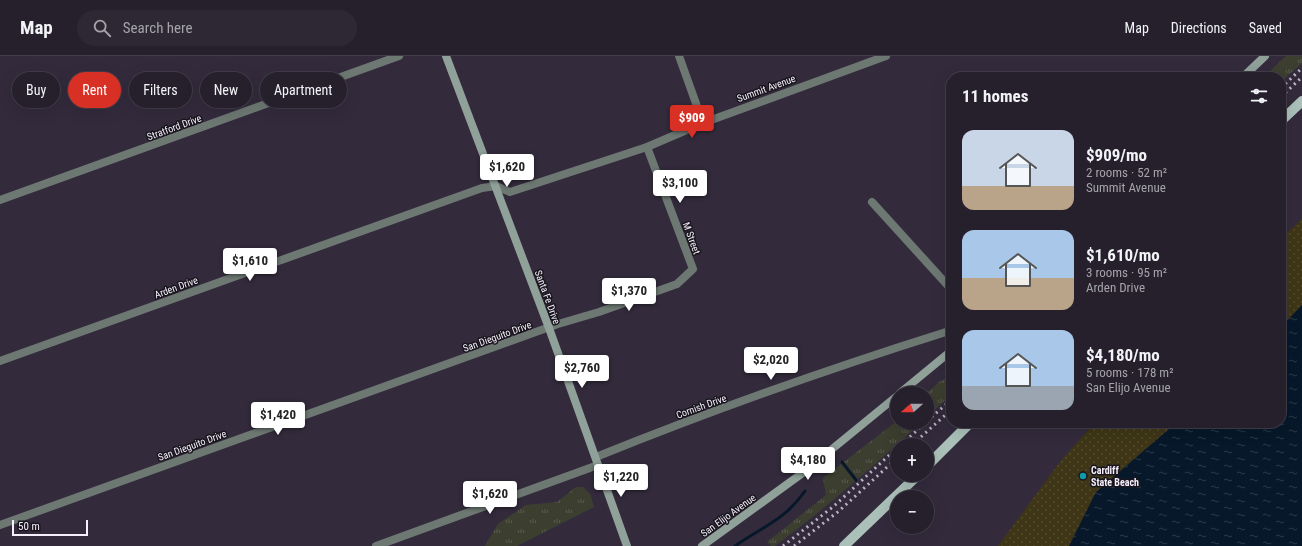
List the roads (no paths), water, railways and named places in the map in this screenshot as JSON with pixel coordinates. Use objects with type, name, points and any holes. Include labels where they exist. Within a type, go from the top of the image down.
[{"type":"main road","name":"Santa Fe Drive","points":[[446,56],[549,328],[627,546]]},
{"type":"main road","points":[[1248,72],[1265,56]]},
{"type":"main road","points":[[1286,116],[1302,101]]},
{"type":"main road","points":[[908,386],[946,355]]},
{"type":"main road","name":"San Elijo Avenue","points":[[702,546],[804,472],[890,402]]},
{"type":"main road","points":[[934,459],[965,428]]},
{"type":"main road","points":[[844,546],[911,482]]},
{"type":"street","name":"Stratford Drive","points":[[0,200],[399,56]]},
{"type":"street","points":[[679,56],[702,123]]},
{"type":"street","name":"Summit Avenue","points":[[496,186],[510,192],[647,147],[702,123],[886,56]]},
{"type":"street","name":"M Street","points":[[647,147],[693,269]]},
{"type":"street","name":"Arden Drive","points":[[0,361],[482,188],[496,186]]},
{"type":"street","points":[[872,202],[946,283]]},
{"type":"street","name":"San Dieguito Drive","points":[[0,525],[549,328],[677,284],[693,269]]},
{"type":"street","name":"Cornish Drive","points":[[376,546],[597,461],[646,436],[883,352],[946,332]]},
{"type":"water","points":[[1302,305],[1302,546],[1069,546],[1096,492],[1170,428],[1286,428],[1286,322]]},
{"type":"waterway","points":[[842,462],[856,480]]},
{"type":"waterway","points":[[735,546],[781,516],[805,491]]},
{"type":"railway","points":[[1286,83],[1302,68]]},
{"type":"railway","points":[[1286,92],[1302,77]]},
{"type":"railway","points":[[934,415],[946,404]]},
{"type":"railway","points":[[920,438],[946,414]]},
{"type":"railway","points":[[909,438],[917,430]]},
{"type":"railway","points":[[783,546],[834,506],[890,454]]},
{"type":"railway","points":[[794,546],[839,511],[890,464]]},
{"type":"place","name":"Cardiff State Beach","points":[[1083,476]]}]
